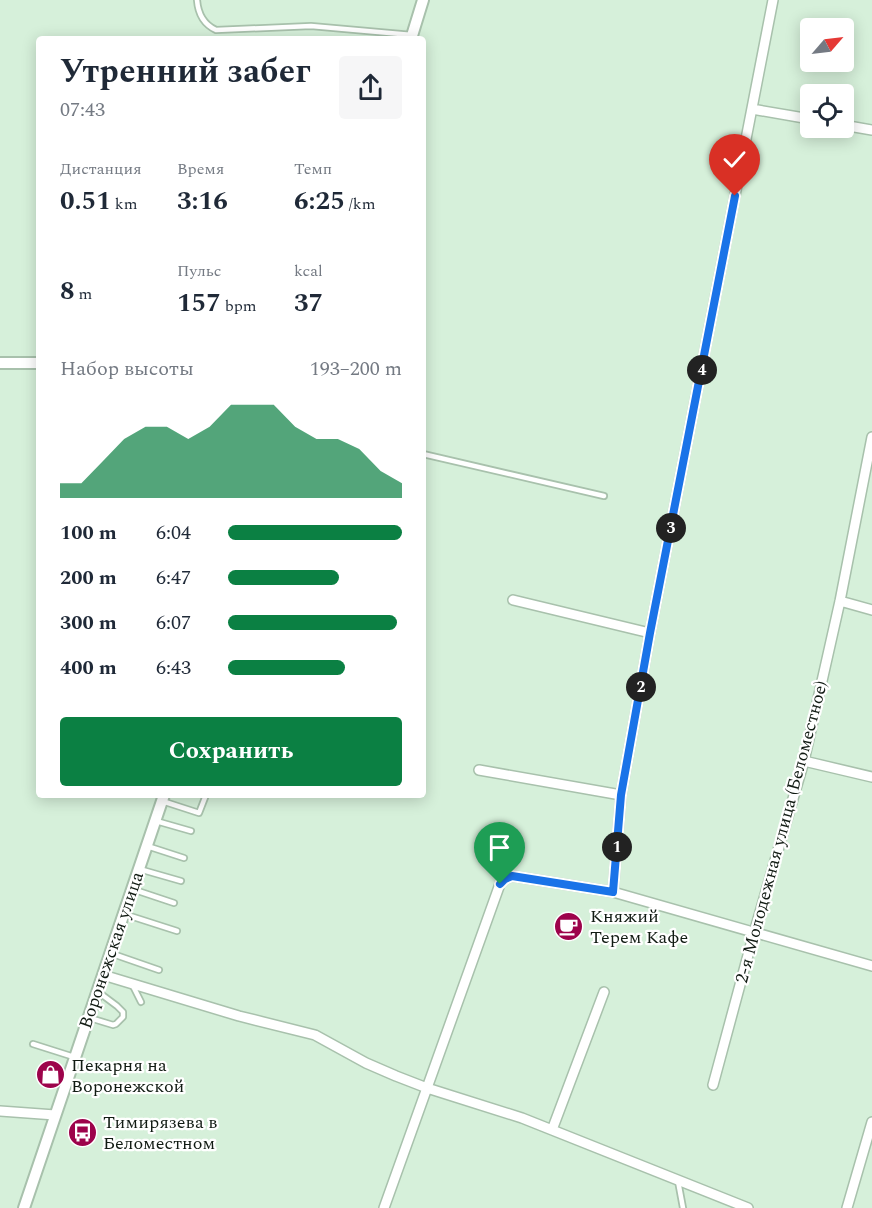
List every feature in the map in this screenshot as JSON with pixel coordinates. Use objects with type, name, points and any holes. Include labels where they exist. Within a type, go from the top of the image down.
[{"type":"street","points":[[412,36],[423,0]]},
{"type":"street","points":[[613,892],[621,795],[650,633],[774,0]]},
{"type":"street","points":[[752,109],[800,117]]},
{"type":"street","points":[[854,127],[872,130]]},
{"type":"street","points":[[0,363],[36,363]]},
{"type":"street","name":"2-я Молодежная улица (Беломестное)","points":[[713,1085],[804,761],[840,601],[872,437]]},
{"type":"street","points":[[513,600],[650,633]]},
{"type":"street","points":[[840,601],[872,610]]},
{"type":"street","points":[[804,761],[872,777]]},
{"type":"street","points":[[479,770],[621,795]]},
{"type":"street","name":"Воронежская улица","points":[[24,1208],[163,798]]},
{"type":"street","points":[[384,1208],[500,884],[512,876],[613,892],[872,966]]},
{"type":"street","points":[[103,975],[239,1016],[315,1035],[366,1063],[427,1088],[522,1118],[748,1208]]},
{"type":"street","points":[[552,1130],[604,992]]},
{"type":"street","points":[[0,1111],[55,1115]]},
{"type":"street","points":[[847,1208],[872,1122]]},
{"type":"lane","points":[[197,0],[200,16],[205,23],[216,30],[311,26],[403,36]]},
{"type":"lane","points":[[426,455],[604,496]]},
{"type":"lane","points":[[163,798],[199,813],[205,798]]},
{"type":"lane","points":[[156,821],[191,831]]},
{"type":"lane","points":[[147,846],[184,858]]},
{"type":"lane","points":[[139,868],[181,881]]},
{"type":"lane","points":[[132,889],[174,903]]},
{"type":"lane","points":[[124,914],[177,932]]},
{"type":"lane","points":[[110,953],[159,970]]},
{"type":"lane","points":[[132,984],[141,1002]]},
{"type":"lane","points":[[88,1018],[113,1025],[123,1017],[123,1012],[117,1005],[97,991]]},
{"type":"lane","points":[[33,1044],[74,1058]]},
{"type":"lane","points":[[678,1180],[683,1208]]},
{"type":"place","name":"Княжий Терем Кафе","points":[[569,926]]},
{"type":"place","name":"Пекарня на Воронежской","points":[[50,1075]]},
{"type":"place","name":"Тимирязева в Беломестном","points":[[82,1132]]},
{"type":"route","points":[[500,884],[512,876],[613,892],[621,795],[735,196]]}]
